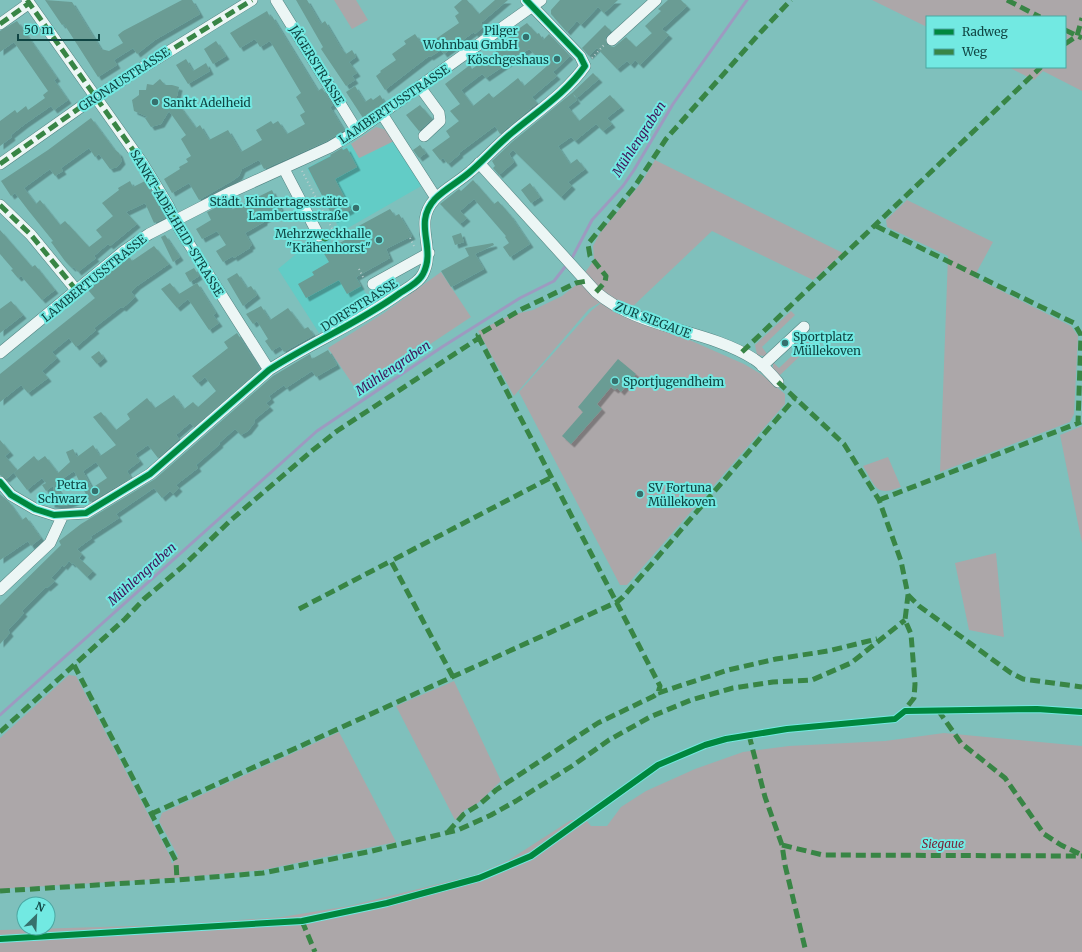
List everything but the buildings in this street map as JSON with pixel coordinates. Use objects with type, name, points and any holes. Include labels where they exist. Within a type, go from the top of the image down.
[{"type":"street","name":"GRONAUSTRASSE","points":[[0,164],[95,97],[252,0]]},
{"type":"street","name":"JÄGERSTRASSE","points":[[276,0],[300,36],[357,131]]},
{"type":"street","points":[[612,40],[656,0]]},
{"type":"street","name":"SANKT-ADELHEID-STRASSE","points":[[28,2],[156,183],[176,220],[231,311],[269,370]]},
{"type":"street","points":[[0,24],[28,2]]},
{"type":"street","name":"LAMBERTUSSTRASSE","points":[[0,353],[124,251],[149,234],[231,192],[284,169],[357,131],[420,87],[533,2]]},
{"type":"street","name":"DORFSTRASSE","points":[[0,482],[11,495],[28,505],[54,515],[86,513],[150,474],[269,370],[380,308],[423,275],[428,253],[424,224],[427,210],[436,198],[471,171],[489,152],[577,77],[585,66],[580,56],[533,2]]},
{"type":"street","points":[[420,87],[439,113],[440,121],[424,136]]},
{"type":"street","points":[[382,114],[436,198]]},
{"type":"street","name":"ZUR SIEGAUE","points":[[480,163],[596,292],[613,306],[635,316],[731,348],[762,366],[778,382]]},
{"type":"street","points":[[284,169],[319,236]]},
{"type":"street","points":[[0,205],[31,235],[77,291]]},
{"type":"street","points":[[373,284],[428,253]]},
{"type":"street","points":[[762,366],[804,326]]},
{"type":"street","points":[[1,586],[50,543],[63,515]]},
{"type":"path","points":[[591,59],[609,40],[612,40]]},
{"type":"path","points":[[298,162],[340,242]]},
{"type":"shaded area","name":"Städt. Kindertagesstätte Lambertusstraße","points":[[394,141],[423,185],[341,232],[307,168],[351,144],[360,158]]},
{"type":"shaded area","points":[[334,229],[330,247],[342,268],[349,265],[373,306],[337,326],[332,323],[319,333],[278,269],[306,246],[325,236],[324,234]]},
{"type":"green space","points":[[334,0],[356,0],[368,20],[352,29]]},
{"type":"green space","points":[[872,0],[1082,0],[1082,91],[1043,71],[1034,80],[1010,68],[1066,68],[1066,16],[926,16],[926,27]]},
{"type":"green space","points":[[376,127],[387,130],[394,141],[359,158],[351,144]]},
{"type":"green space","points":[[655,160],[843,253],[813,280],[712,231],[630,309],[609,297],[589,309],[514,396],[478,331],[511,315],[533,310],[562,296],[576,285],[594,260],[593,246],[600,233],[641,183]]},
{"type":"green space","points":[[907,200],[993,242],[974,277],[1071,326],[1078,336],[1074,414],[1070,422],[940,472],[948,256],[887,227],[886,220]]},
{"type":"green space","points":[[441,272],[471,317],[358,392],[328,348],[384,313]]},
{"type":"green space","name":"SV Fortuna Müllekoven","points":[[602,302],[624,317],[685,338],[744,364],[761,374],[785,394],[785,404],[627,585],[620,585],[519,392],[591,311]]},
{"type":"green space","points":[[791,311],[795,315],[762,347],[767,354],[764,356],[757,355],[755,345]]},
{"type":"green space","points":[[814,335],[818,339],[779,376],[773,369],[773,362],[779,368]]},
{"type":"green space","points":[[1082,426],[1082,543],[1060,435]]},
{"type":"green space","points":[[888,457],[901,487],[886,491],[877,488],[874,485],[863,466]]},
{"type":"green space","points":[[996,553],[1004,637],[969,630],[955,563]]},
{"type":"green space","points":[[69,675],[76,676],[170,856],[172,864],[178,856],[159,821],[162,813],[339,732],[396,842],[263,870],[176,878],[0,889],[0,738]]},
{"type":"green space","points":[[454,681],[501,781],[478,803],[465,810],[455,820],[396,706]]},
{"type":"green space","name":"Siegaue","points":[[944,733],[1082,746],[1082,952],[0,952],[0,930],[16,930],[16,936],[56,936],[56,928],[167,925],[282,917],[349,906],[475,875],[509,860],[571,820],[586,820],[591,826],[607,826],[621,807],[646,791],[695,769],[743,752],[789,746],[885,741]]},
{"type":"waterway","name":"Mühlengraben","points":[[0,715],[317,431],[442,347],[520,298],[554,281],[572,258],[592,220],[623,186],[673,104],[747,0]]},
{"type":"marked path","points":[[27,0],[143,164],[176,221]]},
{"type":"marked path","points":[[0,164],[95,97],[252,0]]},
{"type":"marked path","points":[[596,292],[605,282],[606,276],[590,256],[588,244],[635,186],[666,139],[791,0]]},
{"type":"marked path","points":[[1007,0],[1038,16]]},
{"type":"marked path","points":[[0,24],[28,4]]},
{"type":"marked path","points":[[1066,43],[1077,36],[1082,18]]},
{"type":"marked path","points":[[1066,30],[1082,38]]},
{"type":"marked path","points":[[742,352],[1040,68]]},
{"type":"marked path","points":[[0,205],[31,235],[77,291]]},
{"type":"marked path","points":[[876,226],[1074,323],[1081,335],[1078,423]]},
{"type":"marked path","points":[[319,236],[325,239],[335,234]]},
{"type":"marked path","points":[[0,732],[125,619],[144,599],[182,567],[231,520],[337,431],[479,338],[478,335],[522,309],[576,283],[587,281]]},
{"type":"marked path","points":[[448,832],[464,814],[480,804],[496,790],[598,723],[654,696],[658,693],[660,686],[479,338]]},
{"type":"marked path","points":[[778,382],[844,444],[879,500],[901,561],[908,595],[905,620],[911,634],[915,684],[914,698],[903,712]]},
{"type":"marked path","points":[[151,814],[617,602],[623,597],[795,398]]},
{"type":"marked path","points":[[879,500],[1081,422]]},
{"type":"marked path","points":[[453,677],[391,561],[552,477]]},
{"type":"marked path","points":[[299,609],[391,561]]},
{"type":"marked path","points":[[908,595],[919,606],[1011,673],[1023,679],[1082,687]]},
{"type":"marked path","points":[[0,891],[263,873],[372,851],[458,830],[491,815],[516,801],[572,766],[609,740],[650,717],[691,700],[733,688],[773,682],[812,680],[851,663],[905,620]]},
{"type":"marked path","points":[[658,693],[728,670],[776,659],[828,651],[877,639]]},
{"type":"marked path","points":[[74,665],[176,861],[177,880]]},
{"type":"marked path","points":[[938,710],[961,743],[1005,778],[1044,834],[1061,845],[1082,855]]},
{"type":"marked path","points":[[749,735],[765,797],[782,845],[785,865],[806,952]]},
{"type":"marked path","points":[[782,845],[823,855],[1082,856]]},
{"type":"marked path","points":[[302,921],[315,952]]},
{"type":"cycle path","points":[[0,482],[11,495],[35,509],[54,515],[86,513],[150,474],[269,370],[368,314],[416,282],[423,274],[427,264],[428,254],[425,217],[428,208],[435,199],[467,175],[508,137],[552,101],[570,84],[585,66],[580,56],[526,0]]},
{"type":"cycle path","points":[[0,939],[302,921],[387,903],[479,878],[531,856],[658,765],[705,745],[726,739],[787,729],[895,719],[905,711],[1037,709],[1082,712]]},
{"type":"place","name":"Pilger Wohnbau GmbH","points":[[526,37]]},
{"type":"place","name":"Köschgeshaus","points":[[557,59]]},
{"type":"place","name":"Sankt Adelheid","points":[[155,102]]},
{"type":"place","name":"Städt. Kindertagesstätte Lambertusstraße","points":[[356,208]]},
{"type":"place","name":"Mehrzweckhalle \"Krähenhorst\"","points":[[379,240]]},
{"type":"place","name":"Sportplatz Müllekoven","points":[[785,343]]},
{"type":"place","name":"Sportjugendheim","points":[[615,381]]},
{"type":"place","name":"Petra Schwarz","points":[[95,491]]},
{"type":"place","name":"SV Fortuna Müllekoven","points":[[640,494]]}]
